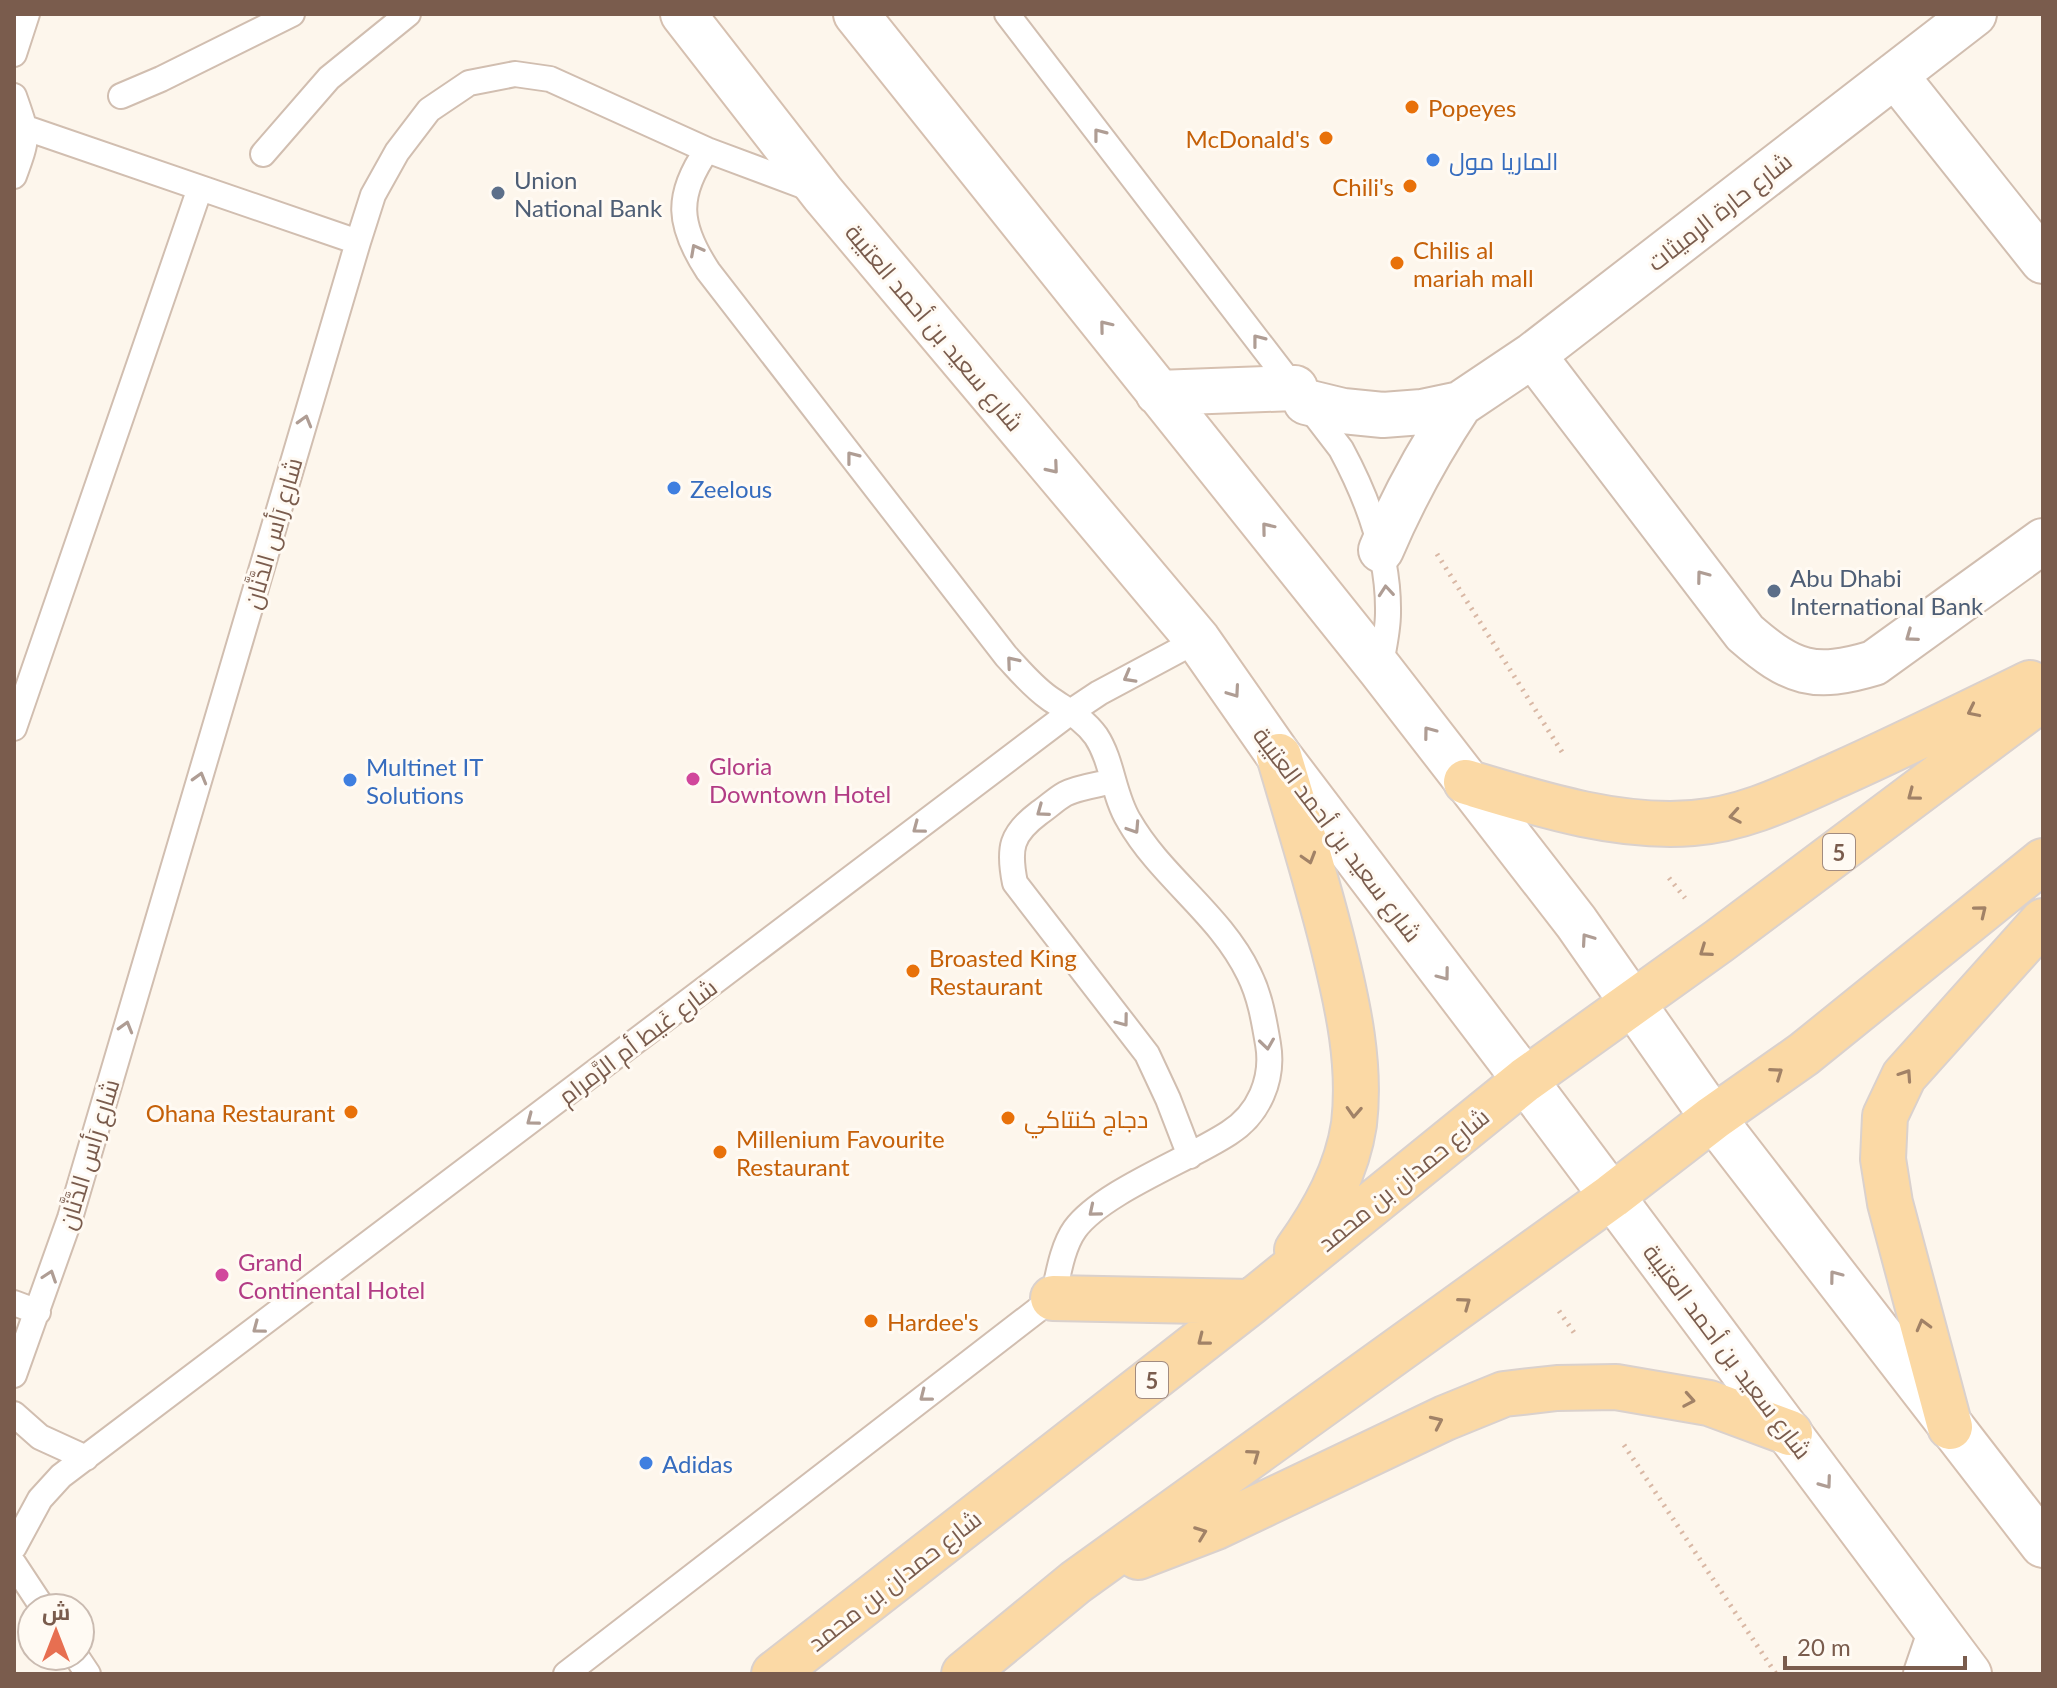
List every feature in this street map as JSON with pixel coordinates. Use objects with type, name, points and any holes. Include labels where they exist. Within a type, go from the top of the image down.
[{"type":"main road","name":"شارع سعيد بن أحمد العتيبة","points":[[683,14],[823,194],[1198,640],[1279,756],[1790,1433],[1933,1655],[1969,1674]]},
{"type":"main road","points":[[856,14],[1380,669],[1576,922],[1713,1118],[2043,1545]]},
{"type":"main road","name":"شارع حارة الرميثات","points":[[1158,393],[1300,395],[1343,411],[1383,415],[1422,412],[1460,404],[1533,355],[1895,75],[1954,19]]},
{"type":"main road","points":[[1895,75],[2043,261]]},
{"type":"main road","points":[[1533,355],[1745,633],[1773,658],[1805,672],[1841,673],[1874,663],[2043,541]]},
{"type":"main road","name":"شارع حارة الرميثات","points":[[1381,550],[1403,499],[1429,451],[1460,404]]},
{"type":"main road","points":[[1466,782],[1546,806],[1640,821],[1692,823],[1748,814],[1908,743],[2043,677]]},
{"type":"main road","name":"شارع حمدان بن محمد","points":[[774,1674],[1261,1294],[1525,1080],[1719,941],[2043,698]]},
{"type":"main road","points":[[1053,1298],[1261,1294],[1318,1221],[1339,1180],[1353,1126],[1356,1077],[1346,999],[1322,898],[1279,756]]},
{"type":"main road","points":[[964,1674],[1076,1582],[1804,1054],[2043,861]]},
{"type":"main road","points":[[1950,1427],[1890,1203],[1883,1159],[1885,1116],[1904,1076],[2043,921]]},
{"type":"main road","points":[[1076,1582],[1216,1527],[1445,1418],[1504,1394],[1557,1388],[1616,1387],[1709,1403],[1790,1433]]},
{"type":"lane","points":[[14,54],[27,14]]},
{"type":"lane","points":[[121,96],[292,14]]},
{"type":"lane","points":[[263,154],[329,78],[408,14]]},
{"type":"lane","points":[[1007,14],[1341,449],[1361,486],[1381,550],[1388,614],[1380,669]]},
{"type":"lane","name":"شارع رَأس الدَّنَّان","points":[[14,1375],[70,1218],[358,242],[373,195],[397,152],[429,110],[469,83],[515,74],[550,79],[707,150],[823,194]]},
{"type":"lane","points":[[14,96],[26,128],[24,147],[14,176]]},
{"type":"lane","points":[[26,128],[358,242]]},
{"type":"lane","points":[[566,1674],[1053,1298],[1074,1230],[1094,1208],[1233,1131],[1253,1111],[1268,1084],[1270,1054],[1261,1006],[1250,974],[1232,945],[1128,821],[1096,737],[1072,711],[1028,682],[1006,656],[708,271],[693,247],[685,223],[684,197],[692,172],[707,150]]},
{"type":"lane","points":[[14,728],[200,188]]},
{"type":"lane","name":"شارع غَيط أم الرَّمرام","points":[[14,1547],[40,1499],[61,1476],[1072,711],[1099,693],[1198,640]]},
{"type":"lane","points":[[1113,781],[1066,793],[1023,825],[1015,836],[1012,849],[1015,883],[1147,1054],[1190,1156]]},
{"type":"lane","points":[[14,1303],[38,1312]]},
{"type":"lane","points":[[14,1414],[40,1437],[86,1458]]},
{"type":"lane","points":[[14,1564],[32,1592]]},
{"type":"path","points":[[1403,499],[1563,755]]},
{"type":"path","points":[[1617,1434],[1776,1674]]},
{"type":"place","name":"Popeyes","points":[[1412,107]]},
{"type":"place","name":"McDonald's","points":[[1326,138]]},
{"type":"place","name":"الماريا مول","points":[[1433,160]]},
{"type":"place","name":"Chili's","points":[[1410,186]]},
{"type":"place","name":"Union National Bank","points":[[498,193]]},
{"type":"place","name":"Chilis al mariah mall","points":[[1397,263]]},
{"type":"place","name":"Zeelous","points":[[674,488]]},
{"type":"place","name":"Abu Dhabi International Bank","points":[[1774,591]]},
{"type":"place","name":"Gloria Downtown Hotel","points":[[693,779]]},
{"type":"place","name":"Multinet IT Solutions","points":[[350,780]]},
{"type":"place","name":"Broasted King Restaurant","points":[[913,971]]},
{"type":"place","name":"Ohana Restaurant","points":[[351,1112]]},
{"type":"place","name":"دجاج كنتاكي","points":[[1008,1118]]},
{"type":"place","name":"Millenium Favourite Restaurant","points":[[720,1152]]},
{"type":"place","name":"Grand Continental Hotel","points":[[222,1275]]},
{"type":"place","name":"Hardee's","points":[[871,1321]]},
{"type":"place","name":"Adidas","points":[[646,1463]]}]
